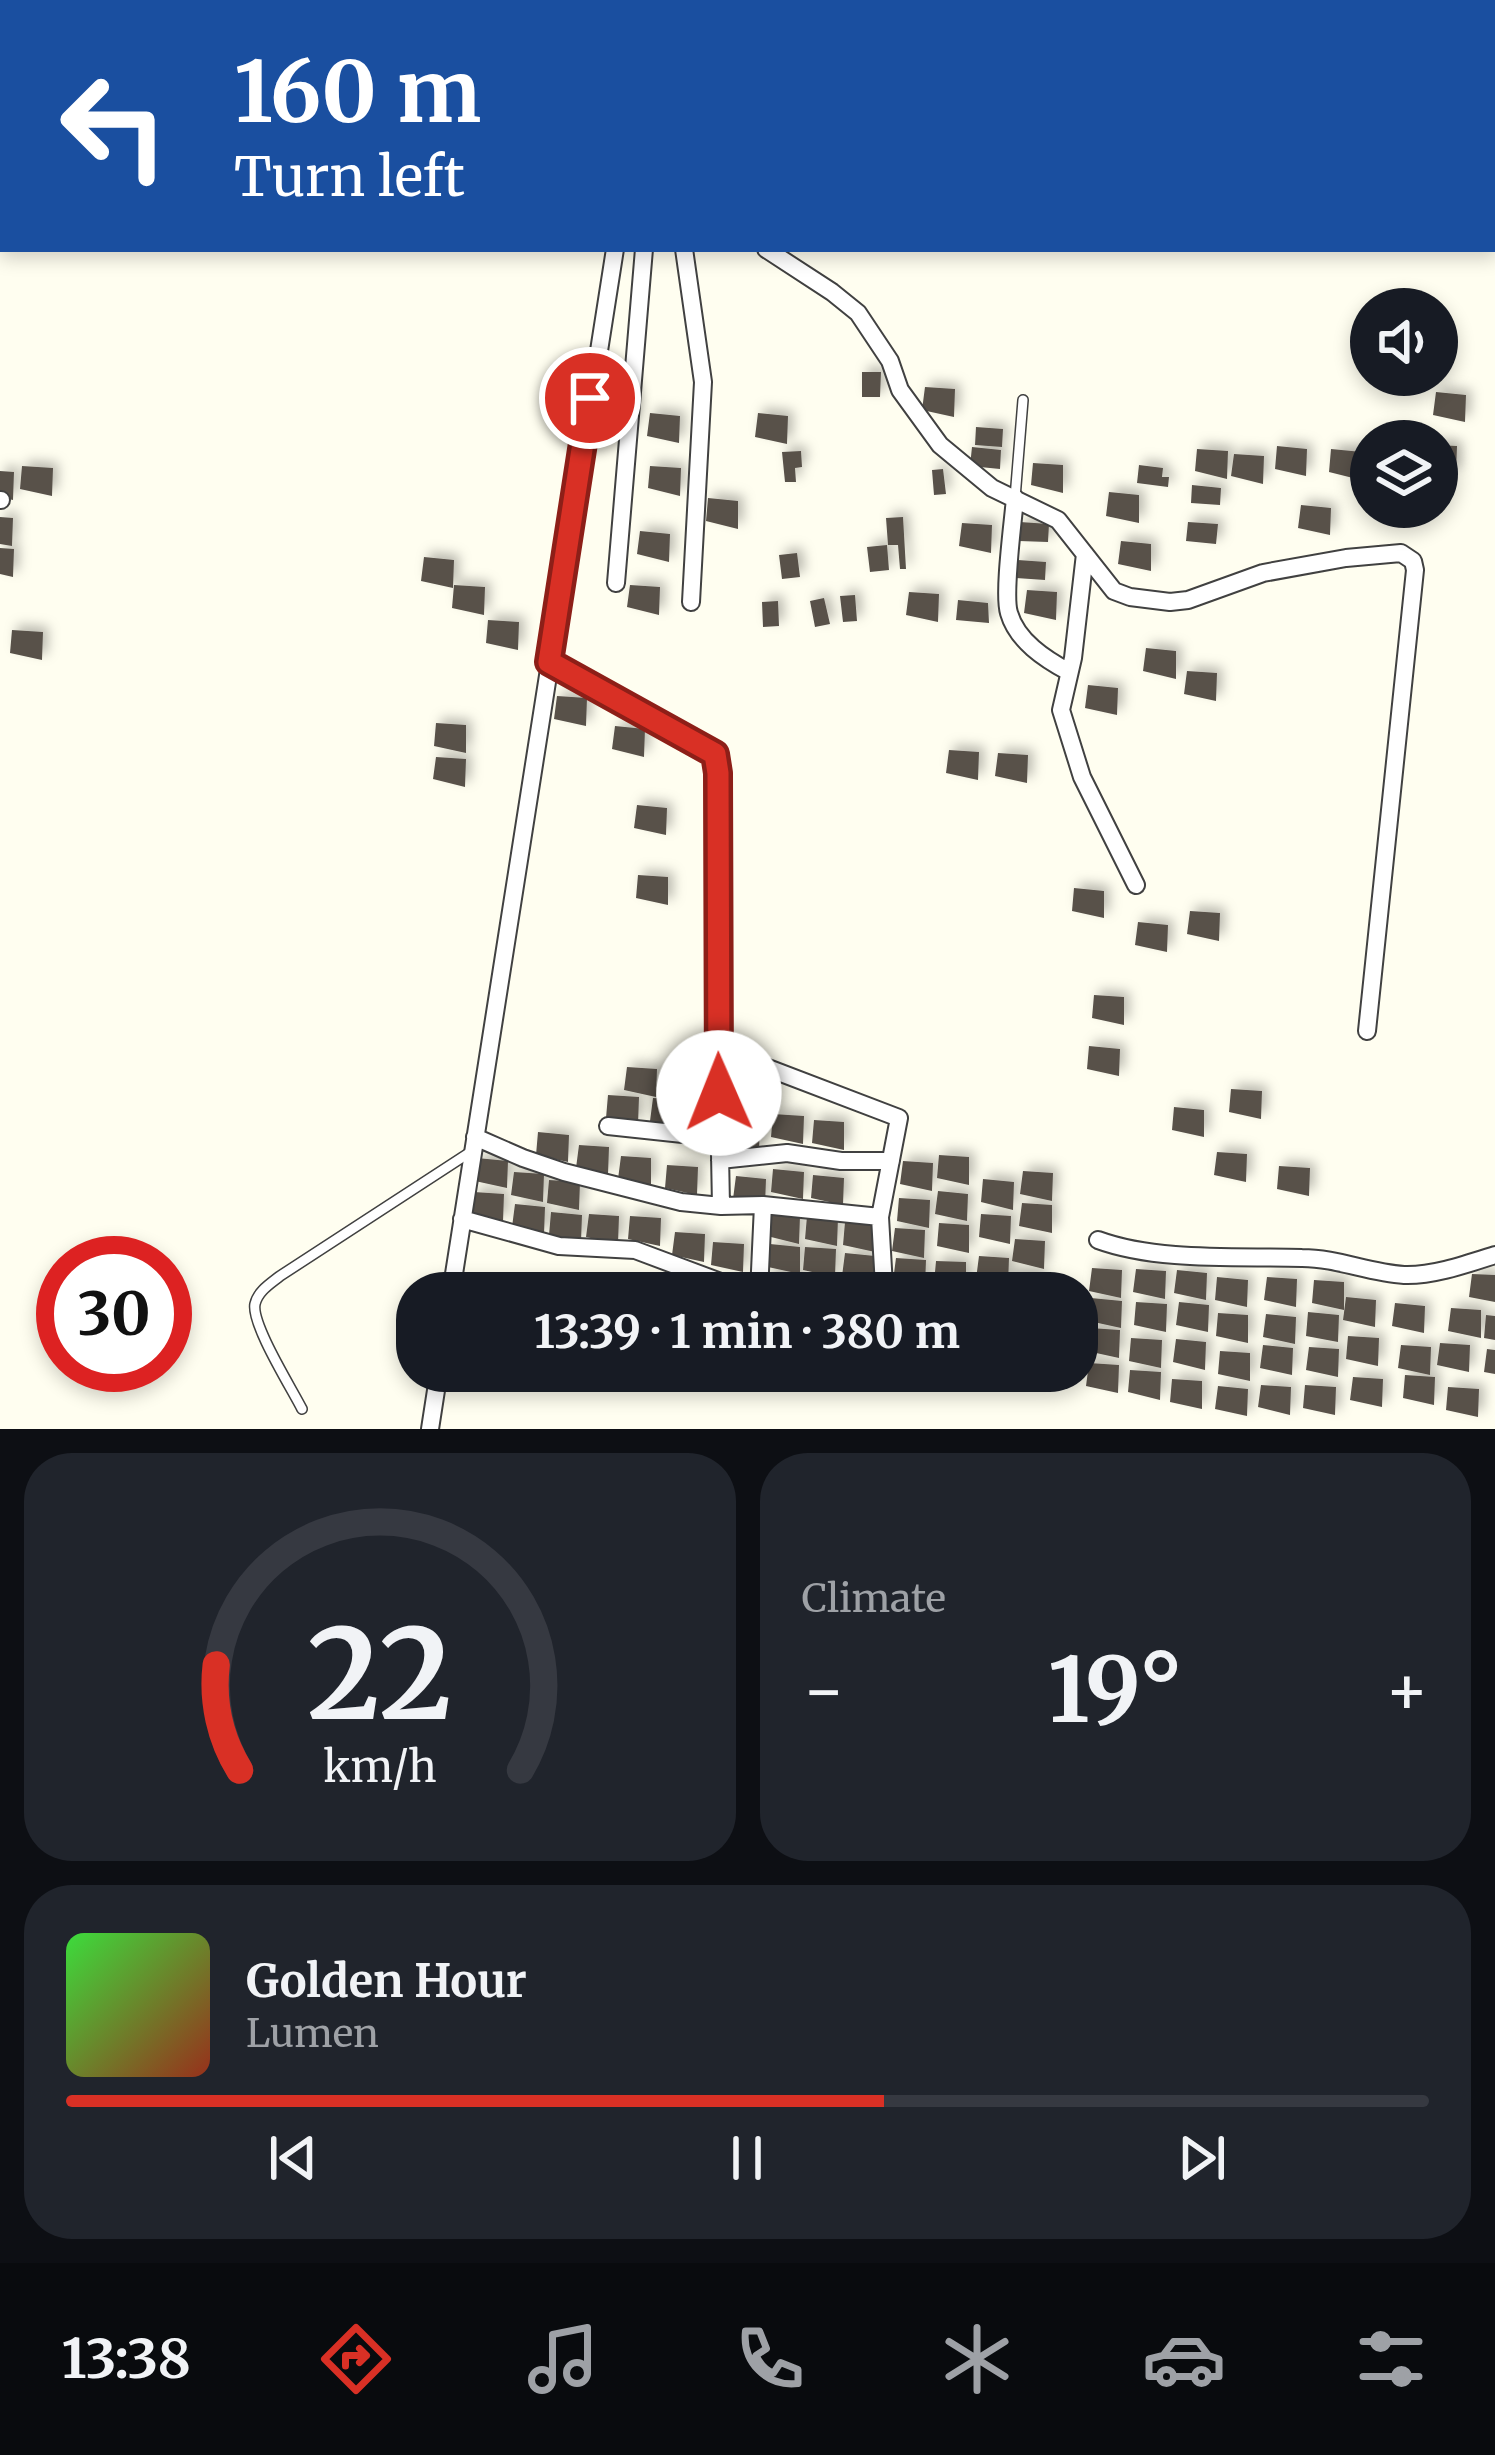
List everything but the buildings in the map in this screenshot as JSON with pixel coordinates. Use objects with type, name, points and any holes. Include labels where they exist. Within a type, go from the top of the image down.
[{"type":"street","points":[[454,1272],[615,252]]},
{"type":"street","points":[[616,583],[644,252]]},
{"type":"street","points":[[685,252],[703,382],[691,602]]},
{"type":"street","points":[[771,252],[858,313],[890,361],[900,389],[940,445],[992,488],[1058,520],[1114,591],[1169,602],[1188,600],[1263,573],[1346,558],[1401,553],[1413,561],[1367,1031]]},
{"type":"street","points":[[1015,498],[1007,609],[1020,635],[1045,659],[1069,672]]},
{"type":"street","points":[[1085,554],[1078,627],[1061,710],[1082,777],[1136,885]]},
{"type":"street","points":[[549,662],[715,754],[721,1206]]},
{"type":"street","points":[[718,1048],[899,1118],[880,1217],[883,1272]]},
{"type":"street","points":[[608,1126],[720,1138]]},
{"type":"street","points":[[474,1144],[666,1198],[880,1217]]},
{"type":"street","points":[[720,1160],[787,1153],[841,1161],[891,1161]]},
{"type":"street","points":[[757,1272],[763,1205]]},
{"type":"street","points":[[462,1219],[559,1246],[635,1250],[696,1272]]},
{"type":"street","points":[[1098,1240],[1160,1254],[1302,1258],[1407,1275],[1495,1255]]},
{"type":"street","points":[[431,1422],[436,1392]]},
{"type":"lane","points":[[1015,498],[1023,400]]},
{"type":"lane","points":[[302,1409],[260,1328],[256,1299],[280,1276],[474,1144]]},
{"type":"route","points":[[590,398],[549,662],[715,754],[719,1093]]}]
